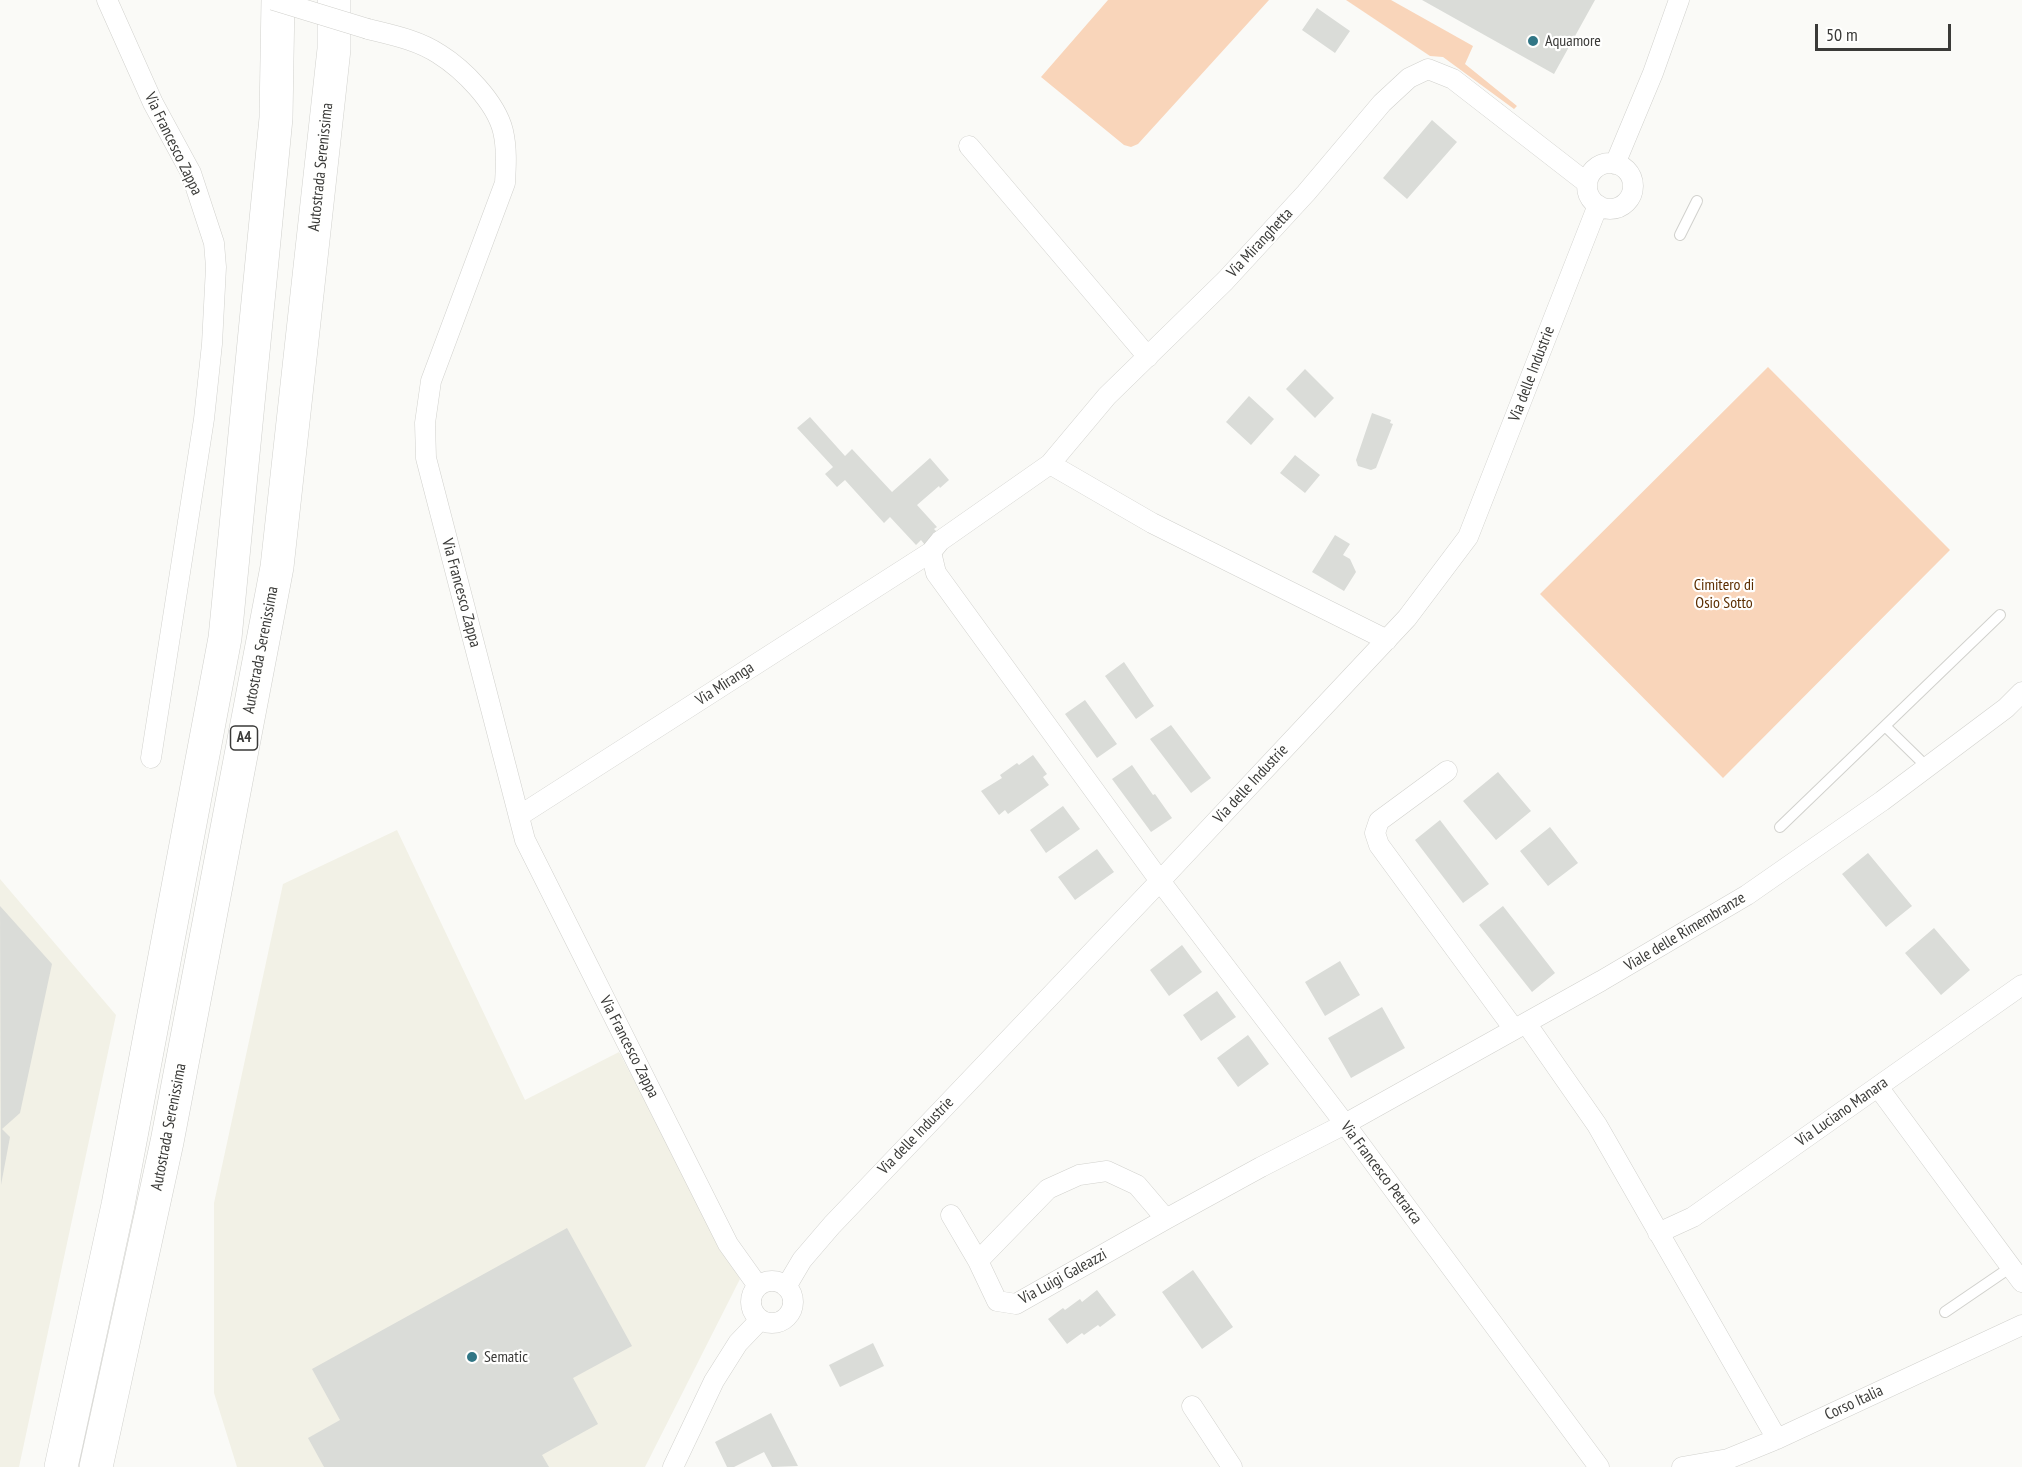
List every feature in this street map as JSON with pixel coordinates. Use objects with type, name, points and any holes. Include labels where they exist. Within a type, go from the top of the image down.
[{"type":"highway","name":"A4","points":[[61,1467],[118,1205],[225,638],[276,118],[278,0]]},
{"type":"highway","name":"Autostrada Serenissima","points":[[96,1467],[167,1142],[277,567],[334,49],[334,0]]},
{"type":"street","name":"Via Francesco Zappa","points":[[107,0],[153,103],[190,173],[214,243],[216,267],[212,344],[204,419],[151,758]]},
{"type":"street","name":"Via Francesco Zappa","points":[[273,0],[408,39],[438,53],[467,77],[488,101],[503,129],[506,156],[505,183],[431,381],[425,431],[426,458],[525,840],[728,1244],[758,1286]]},
{"type":"street","points":[[1615,164],[1653,73],[1679,0]]},
{"type":"street","name":"Via Miranghetta","points":[[935,547],[1050,464],[1107,396],[1225,281],[1306,193],[1382,103],[1409,78],[1428,69],[1453,79],[1587,183]]},
{"type":"street","points":[[969,146],[1148,357]]},
{"type":"street","points":[[1607,164],[1615,164],[1623,167],[1630,175],[1632,186],[1630,196],[1625,202],[1617,208],[1607,208],[1598,205],[1590,197],[1587,183],[1592,171],[1607,164]]},
{"type":"street","name":"Via delle Industrie","points":[[786,1287],[802,1260],[832,1225],[1407,618],[1468,537],[1598,205]]},
{"type":"street","points":[[1050,464],[1152,523],[1387,639]]},
{"type":"street","points":[[935,547],[936,573],[1160,881]]},
{"type":"street","name":"Via Miranga","points":[[519,816],[935,547]]},
{"type":"street","name":"Viale delle Rimembranze","points":[[1345,1124],[1601,981],[1748,895],[2014,706],[2022,692]]},
{"type":"street","points":[[1447,771],[1380,821],[1375,833],[1379,844],[1597,1125],[1776,1438]]},
{"type":"street","name":"Via Francesco Petrarca","points":[[1160,881],[1345,1124],[1599,1467]]},
{"type":"street","name":"Via Luciano Manara","points":[[1658,1233],[1693,1217],[2022,985]]},
{"type":"street","points":[[1878,1087],[2016,1275]]},
{"type":"street","name":"Via Luigi Galeazzi","points":[[951,1215],[978,1261],[997,1301],[1016,1304],[1261,1167],[1345,1124]]},
{"type":"street","points":[[978,1261],[1048,1189],[1079,1175],[1107,1171],[1137,1185],[1166,1219]]},
{"type":"street","points":[[769,1281],[781,1283],[786,1287],[793,1297],[792,1310],[788,1316],[772,1324],[760,1320],[751,1310],[753,1290],[769,1281]]},
{"type":"street","points":[[678,1464],[714,1381],[738,1343],[760,1320]]},
{"type":"street","name":"Corso Italia","points":[[1682,1467],[1728,1458],[1776,1438],[2022,1325]]},
{"type":"street","points":[[1192,1406],[1232,1467]]},
{"type":"lane","points":[[1680,235],[1697,201]]},
{"type":"lane","points":[[1780,827],[2000,615]]},
{"type":"lane","points":[[1885,726],[1927,767]]},
{"type":"lane","points":[[1945,1312],[2016,1275]]},
{"type":"shaded area","points":[[397,830],[525,1100],[619,1052],[740,1279],[645,1467],[237,1467],[214,1393],[214,1203],[283,884]]},
{"type":"shaded area","points":[[0,879],[116,1015],[19,1467],[0,1467]]},
{"type":"green space","points":[[1108,0],[1269,0],[1138,144],[1131,147],[1124,145],[1041,77]]},
{"type":"green space","points":[[1346,0],[1391,0],[1473,46],[1465,64],[1517,106],[1514,109],[1443,57],[1430,56]]},
{"type":"green space","name":"Cimitero di Osio Sotto","points":[[1768,367],[1950,550],[1723,778],[1540,594]]},
{"type":"building","name":"Aquamore","points":[[1422,0],[1595,0],[1554,74]]},
{"type":"building","points":[[1317,8],[1350,31],[1335,53],[1302,30]]},
{"type":"building","points":[[1432,120],[1457,142],[1407,199],[1383,178]]},
{"type":"building","points":[[1305,369],[1334,398],[1315,418],[1286,389]]},
{"type":"building","points":[[1249,396],[1274,419],[1251,445],[1226,422]]},
{"type":"building","points":[[1372,413],[1391,420],[1390,423],[1393,424],[1376,468],[1371,470],[1358,466],[1356,460]]},
{"type":"building","points":[[810,417],[845,456],[852,449],[892,492],[930,458],[949,480],[917,505],[937,527],[934,529],[938,533],[925,545],[921,540],[916,545],[890,517],[884,523],[845,480],[837,487],[825,474],[833,467],[797,428]]},
{"type":"building","points":[[1295,455],[1320,475],[1305,493],[1280,473]]},
{"type":"building","points":[[1335,535],[1350,544],[1343,555],[1350,559],[1356,572],[1344,591],[1312,572]]},
{"type":"building","points":[[1124,662],[1154,706],[1136,719],[1105,676]]},
{"type":"building","points":[[1085,700],[1117,744],[1097,758],[1065,714]]},
{"type":"building","points":[[1171,725],[1211,778],[1191,793],[1150,739]]},
{"type":"building","points":[[1033,755],[1047,774],[1043,777],[1049,785],[1008,814],[1005,810],[999,815],[981,791],[1002,778],[1000,775],[1017,763],[1019,765]]},
{"type":"building","points":[[1132,765],[1172,818],[1151,832],[1112,779]]},
{"type":"building","points":[[1498,772],[1531,811],[1496,840],[1463,801]]},
{"type":"building","points":[[1063,806],[1080,829],[1046,853],[1030,830]]},
{"type":"building","points":[[1440,820],[1489,884],[1463,903],[1415,840]]},
{"type":"building","points":[[1550,827],[1578,863],[1548,886],[1520,851]]},
{"type":"building","points":[[1097,849],[1114,872],[1075,900],[1058,877]]},
{"type":"building","points":[[1868,853],[1912,906],[1886,927],[1842,874]]},
{"type":"building","points":[[0,906],[52,964],[20,1113],[2,1129],[10,1137],[1,1185]]},
{"type":"building","points":[[1503,906],[1555,973],[1532,992],[1479,925]]},
{"type":"building","points":[[1934,928],[1970,970],[1941,995],[1905,953]]},
{"type":"building","points":[[1182,945],[1202,972],[1169,996],[1150,970]]},
{"type":"building","points":[[1340,961],[1360,995],[1325,1016],[1305,982]]},
{"type":"building","points":[[1217,991],[1236,1017],[1201,1041],[1183,1015]]},
{"type":"building","points":[[1382,1007],[1405,1048],[1351,1078],[1328,1038]]},
{"type":"building","points":[[1248,1035],[1269,1064],[1238,1087],[1217,1058]]},
{"type":"building","name":"Sematic","points":[[567,1228],[632,1346],[573,1378],[598,1424],[542,1455],[549,1467],[324,1467],[308,1438],[340,1420],[312,1369]]},
{"type":"building","points":[[1193,1270],[1233,1327],[1202,1349],[1162,1292]]},
{"type":"building","points":[[1097,1290],[1116,1315],[1100,1327],[1098,1325],[1084,1335],[1082,1333],[1067,1344],[1048,1319],[1080,1299],[1082,1302]]},
{"type":"building","points":[[873,1343],[884,1366],[840,1387],[829,1365]]},
{"type":"building","points":[[771,1413],[798,1466],[772,1467],[764,1452],[734,1467],[727,1467],[715,1442]]},
{"type":"place","name":"Aquamore","points":[[1533,41]]},
{"type":"place","name":"Sematic","points":[[472,1357]]}]
